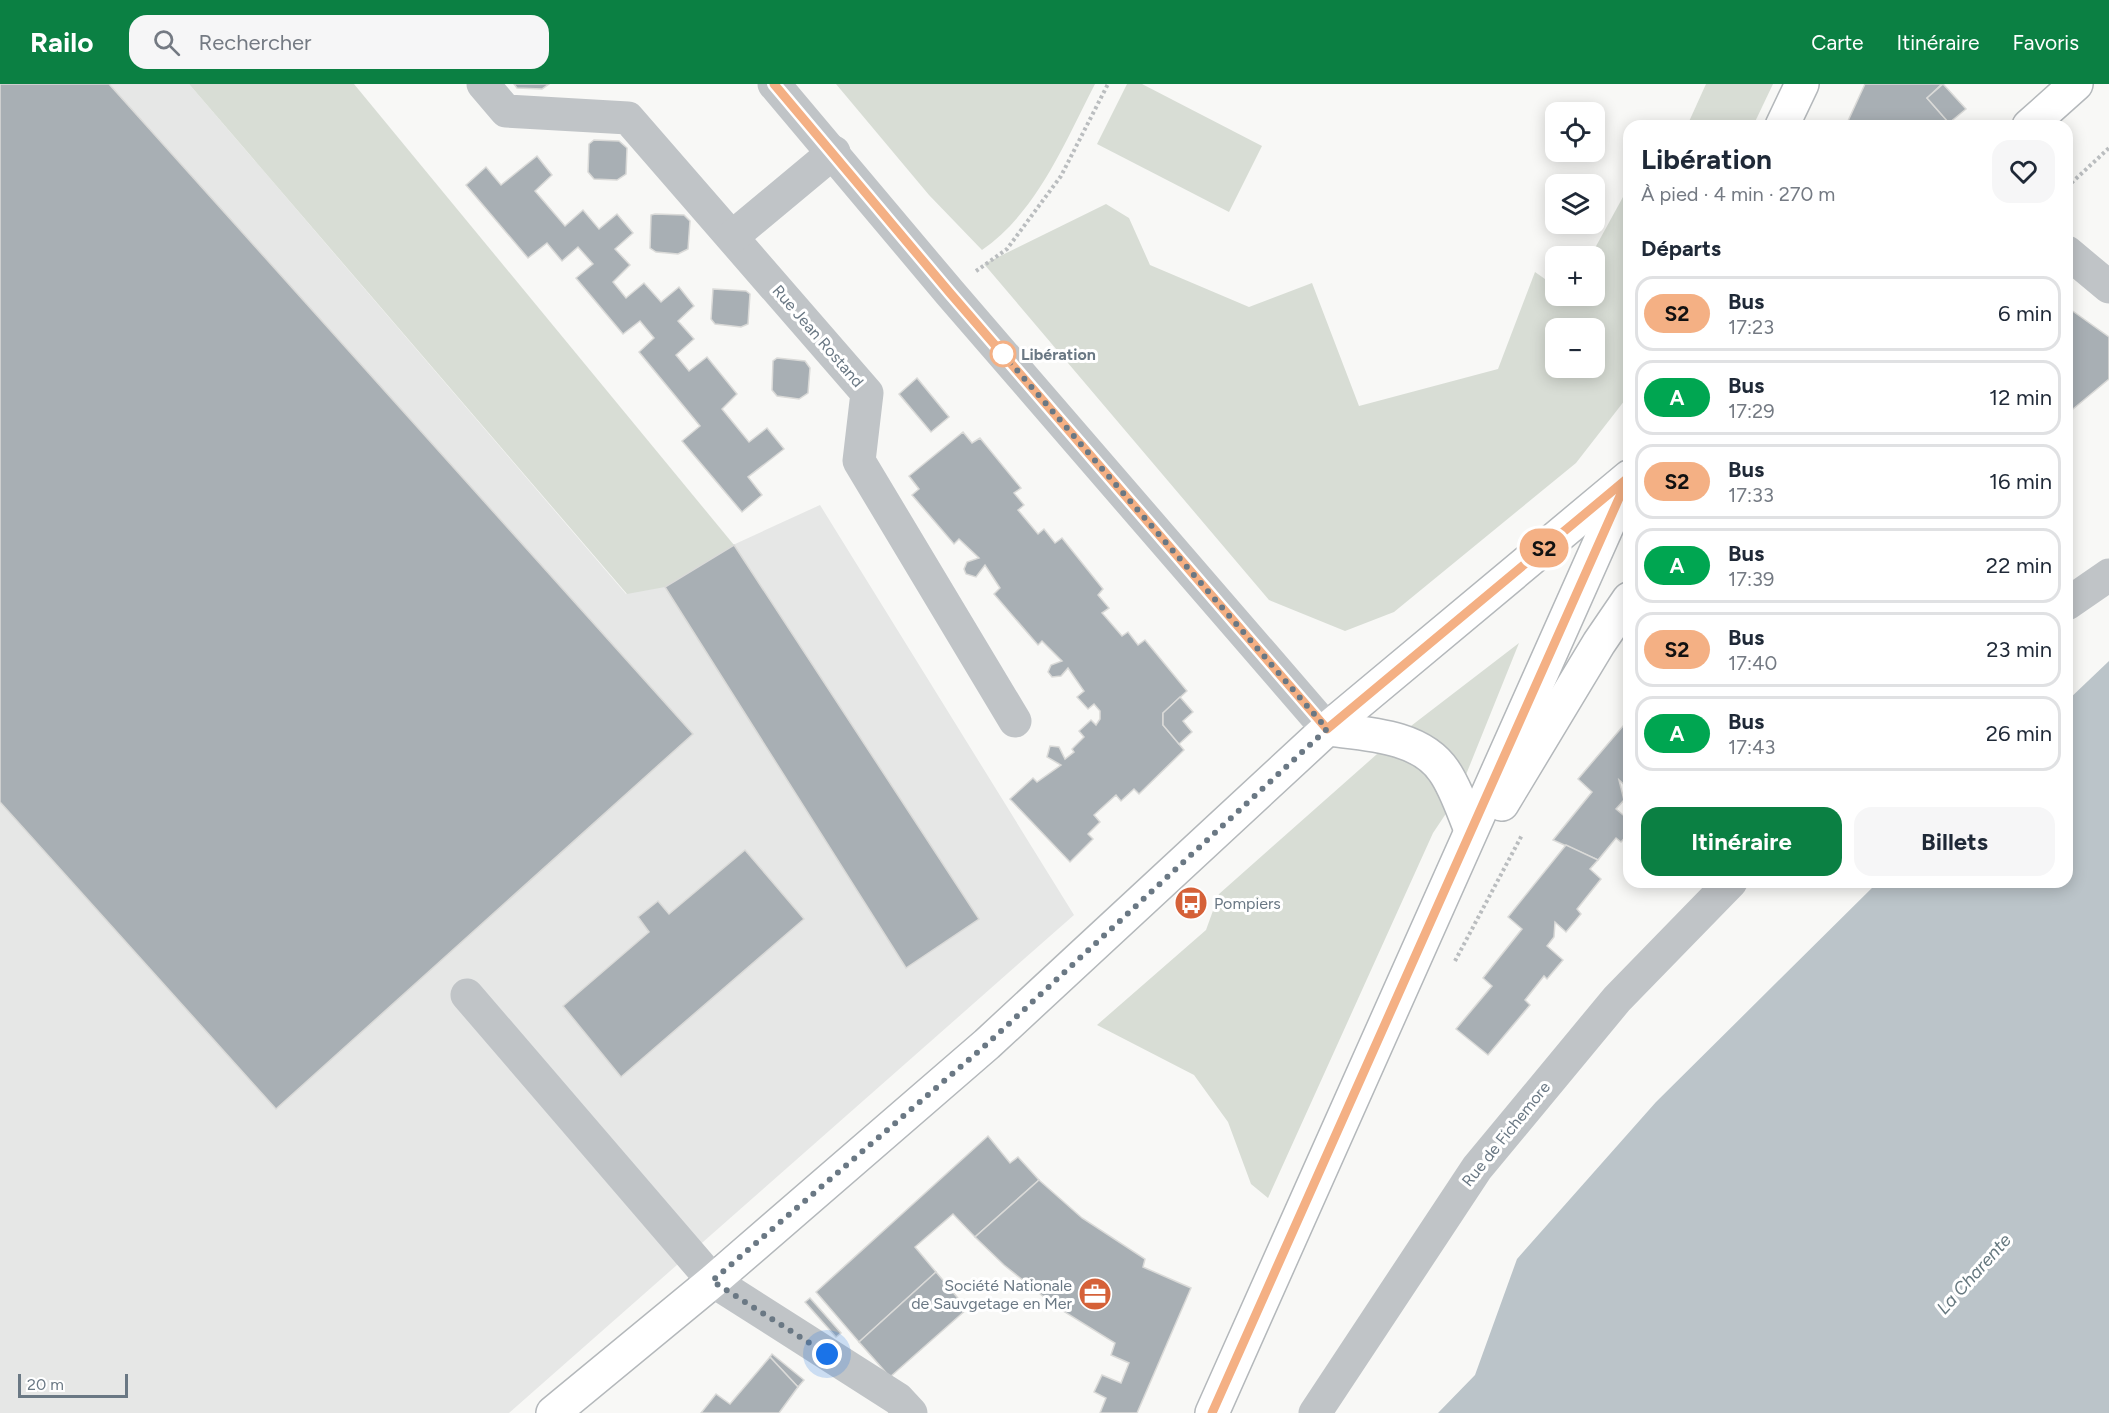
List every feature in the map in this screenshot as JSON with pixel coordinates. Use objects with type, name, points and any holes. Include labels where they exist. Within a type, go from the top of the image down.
[{"type":"main road","points":[[1785,120],[1802,84]]},
{"type":"main road","points":[[2036,120],[2076,84]]},
{"type":"main road","points":[[553,1413],[712,1281],[987,1044],[1327,729],[1623,482]]},
{"type":"main road","points":[[1212,1413],[1623,490]]},
{"type":"main road","points":[[1428,929],[1599,643],[1623,608]]},
{"type":"main road","points":[[1327,729],[1394,739],[1423,752],[1443,769],[1472,830]]},
{"type":"street","name":"Rue Jean Rostand","points":[[483,84],[506,111],[628,118],[867,393],[859,461],[1015,721]]},
{"type":"street","points":[[774,84],[834,152],[950,293],[1327,729]]},
{"type":"street","points":[[732,237],[834,152]]},
{"type":"street","points":[[2073,257],[2109,287]]},
{"type":"street","points":[[2073,600],[2109,575]]},
{"type":"street","name":"Rue de Fichemore","points":[[1315,1413],[1477,1168],[1617,999],[1725,888]]},
{"type":"street","points":[[467,995],[712,1281],[898,1399],[911,1413]]},
{"type":"path","points":[[950,293],[1007,249],[1023,230],[1061,176],[1108,84]]},
{"type":"path","points":[[2073,181],[2109,148]]},
{"type":"path","points":[[1452,967],[1522,833]]},
{"type":"shaded area","points":[[0,84],[189,84],[626,594],[820,505],[1074,915],[509,1413],[0,1413]]},
{"type":"shaded area","points":[[189,84],[354,84],[734,545],[665,587],[627,594]]},
{"type":"shaded area","points":[[836,84],[1095,84],[1061,152],[1034,196],[1019,216],[982,250],[929,195]]},
{"type":"shaded area","points":[[1127,84],[1142,84],[1262,146],[1229,212],[1097,144]]},
{"type":"shaded area","points":[[1706,84],[1773,84],[1756,120],[1690,120]]},
{"type":"shaded area","points":[[1623,197],[1623,403],[1576,463],[1394,612],[1345,631],[1269,600],[984,264],[1106,204],[1129,218],[1150,265],[1249,307],[1312,283],[1359,406],[1498,369],[1535,272],[1545,279],[1545,306],[1605,306],[1605,246],[1596,246],[1603,234],[1605,234],[1605,230]]},
{"type":"shaded area","points":[[1519,643],[1457,797],[1433,833],[1268,1198],[1251,1184],[1228,1122],[1194,1075],[1097,1025],[1206,930],[1219,894],[1394,739]]},
{"type":"water","name":"La Charente","points":[[2109,661],[2109,1413],[1438,1413],[1475,1375],[1517,1259],[1656,1102],[1872,888],[2073,888],[2073,695]]},
{"type":"building","points":[[0,84],[109,84],[693,734],[276,1109],[0,802]]},
{"type":"building","points":[[514,84],[549,84],[542,89],[517,88]]},
{"type":"building","points":[[1865,84],[1942,84],[1927,98],[1946,120],[1848,120]]},
{"type":"building","points":[[1943,84],[1966,109],[1953,120],[1946,120],[1927,98]]},
{"type":"building","points":[[594,140],[619,141],[627,148],[626,174],[617,180],[594,179],[588,172],[589,144]]},
{"type":"building","points":[[537,156],[552,175],[535,191],[565,226],[583,210],[599,229],[617,214],[633,233],[615,249],[630,265],[613,282],[626,298],[644,283],[661,302],[679,287],[694,306],[678,321],[694,339],[676,355],[689,371],[707,357],[737,394],[722,409],[749,442],[767,428],[784,449],[748,477],[762,495],[742,512],[682,441],[700,426],[639,352],[654,338],[640,321],[623,334],[576,278],[593,264],[578,247],[562,261],[547,243],[528,258],[466,185],[486,167],[501,185]]},
{"type":"building","points":[[651,215],[684,215],[690,221],[688,249],[678,254],[656,252],[650,248]]},
{"type":"building","points":[[713,289],[746,291],[750,294],[748,324],[741,327],[715,324],[711,319]]},
{"type":"building","points":[[2073,311],[2109,337],[2109,379],[2073,409]]},
{"type":"building","points":[[777,358],[805,361],[810,368],[808,393],[799,399],[777,396],[772,390],[773,361]]},
{"type":"building","points":[[917,378],[949,417],[931,432],[899,394]]},
{"type":"building","points":[[963,432],[972,443],[980,438],[1021,488],[1014,493],[1024,505],[1018,510],[1038,534],[1044,529],[1055,543],[1062,538],[1103,589],[1098,595],[1109,608],[1102,613],[1122,636],[1128,632],[1138,645],[1145,640],[1187,691],[1163,713],[1163,725],[1184,750],[1139,794],[1134,789],[1121,801],[1116,795],[1094,815],[1100,822],[1088,834],[1093,839],[1070,862],[1010,799],[1033,778],[1037,782],[1061,765],[1047,757],[1050,746],[1059,747],[1065,759],[1074,752],[1072,749],[1084,737],[1079,731],[1091,720],[1096,725],[1100,719],[1100,711],[1094,704],[1088,709],[1077,697],[1084,691],[1068,668],[1061,676],[1052,677],[1048,672],[1051,665],[1062,661],[1042,641],[1038,645],[994,594],[1000,588],[985,565],[976,577],[966,574],[964,569],[967,562],[979,558],[959,539],[954,544],[912,495],[919,489],[909,476]]},
{"type":"building","points":[[734,545],[979,919],[906,968],[665,587]]},
{"type":"building","points":[[1180,697],[1193,712],[1183,721],[1192,732],[1179,744],[1163,725],[1163,713]]},
{"type":"building","points":[[1623,726],[1623,784],[1619,780],[1623,801],[1616,809],[1623,815],[1623,840],[1621,842],[1616,838],[1598,860],[1553,840],[1592,792],[1578,779]]},
{"type":"building","points":[[1566,845],[1598,860],[1590,869],[1601,879],[1577,909],[1581,914],[1566,932],[1555,922],[1554,937],[1547,946],[1563,960],[1547,979],[1544,976],[1525,1000],[1530,1005],[1488,1055],[1456,1029],[1492,986],[1483,978],[1522,929],[1508,917]]},
{"type":"building","points":[[745,850],[804,919],[621,1077],[563,1006],[649,932],[638,917],[658,901],[669,914]]},
{"type":"building","points":[[988,1136],[1010,1163],[1018,1157],[1039,1180],[975,1237],[953,1214],[915,1247],[936,1272],[859,1342],[816,1292]]},
{"type":"building","points":[[1039,1180],[1082,1218],[1145,1259],[1143,1267],[1191,1288],[1137,1413],[1100,1413],[1106,1398],[1094,1392],[1102,1375],[1121,1383],[1129,1363],[1111,1355],[1115,1343],[1055,1306],[1004,1265],[975,1237]]},
{"type":"building","points":[[936,1272],[967,1309],[890,1377],[859,1342]]},
{"type":"building","points":[[810,1298],[841,1333],[836,1337],[805,1302]]},
{"type":"building","points":[[772,1354],[804,1380],[798,1387],[770,1357]]},
{"type":"building","points":[[770,1357],[798,1387],[779,1413],[701,1413],[716,1394],[730,1404]]},
{"type":"bus line","name":"S2","points":[[774,84],[834,152],[950,293],[1327,729],[1623,482]]},
{"type":"bus line","name":"S2","points":[[1212,1413],[1623,489]]},
{"type":"place","name":"Libération","points":[[1003,354]]},
{"type":"place","name":"Pompiers","points":[[1191,903]]},
{"type":"place","name":"Société Nationale de Sauvgetage en Mer","points":[[1095,1294]]},
{"type":"route","points":[[827,1354],[712,1281],[987,1044],[1327,729],[1003,354]]}]
